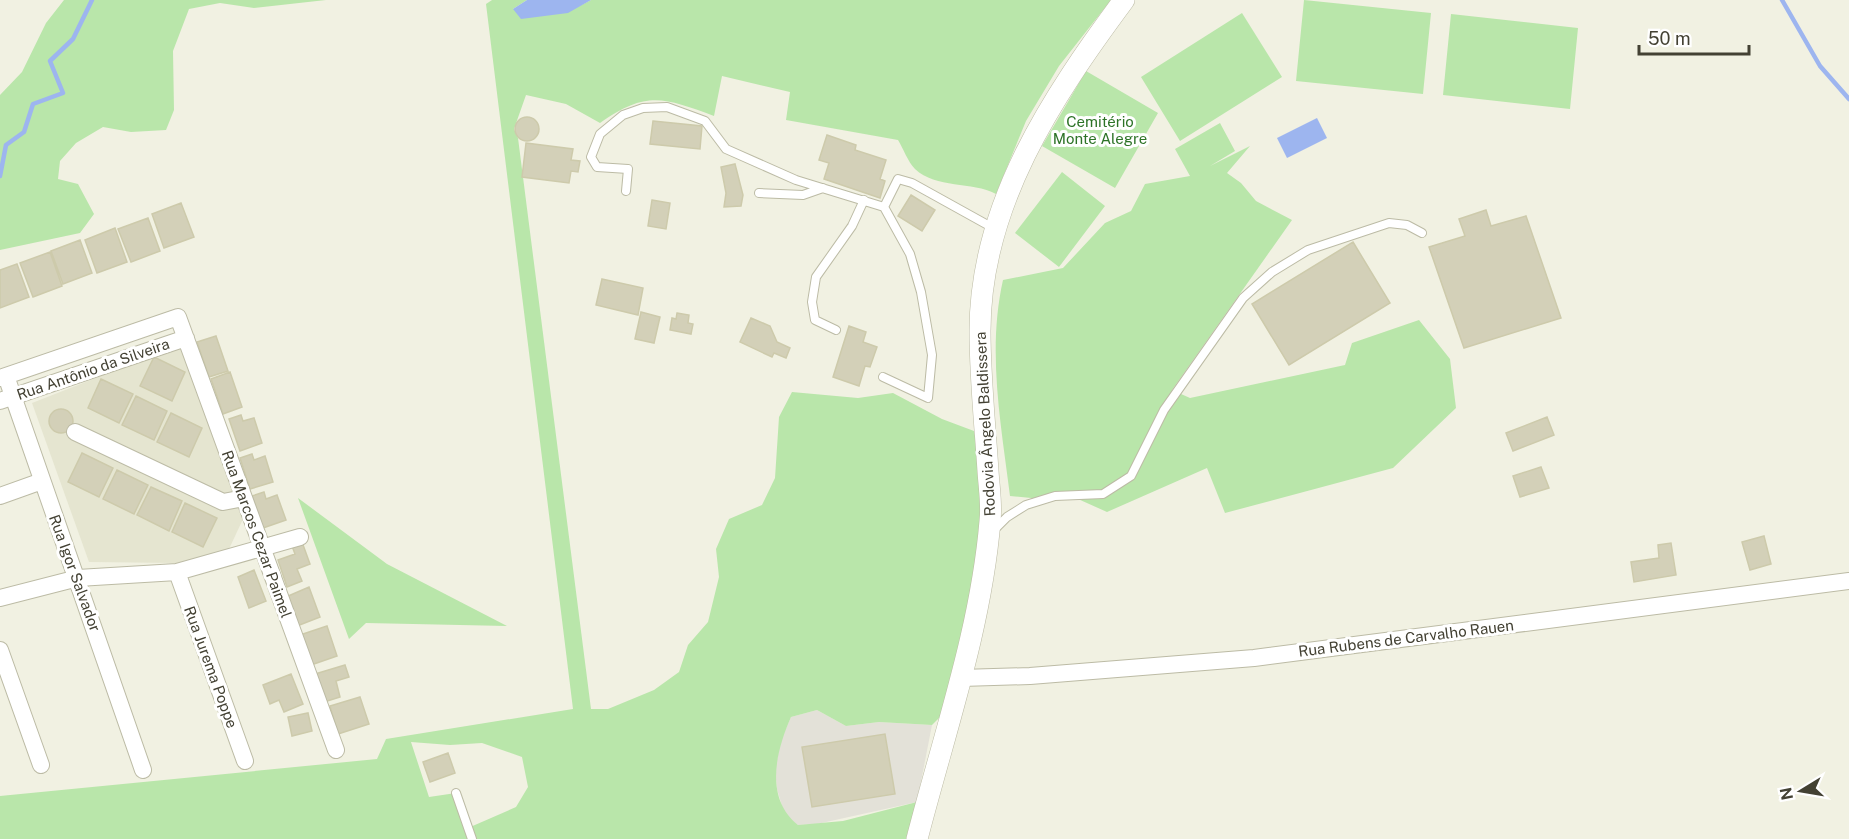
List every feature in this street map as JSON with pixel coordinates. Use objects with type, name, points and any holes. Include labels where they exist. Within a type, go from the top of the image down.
[{"type":"street","name":"Rodovia Ângelo Baldissera","points":[[917,839],[975,621],[988,537],[990,520],[980,387],[980,328],[983,288],[995,230],[1007,192],[1046,116],[1082,58],[1124,0]]},
{"type":"street","name":"Rua Marcos Cezar Paimel","points":[[178,317],[336,750]]},
{"type":"street","name":"Rua Antônio da Silveira","points":[[3,377],[178,317]]},
{"type":"street","name":"Rua Antônio da Silveira","points":[[6,399],[186,338]]},
{"type":"street","name":"Rua Igor Salvador","points":[[3,377],[6,399],[42,481],[78,578],[143,770]]},
{"type":"street","points":[[75,432],[223,502],[244,498]]},
{"type":"street","points":[[0,496],[42,481]]},
{"type":"street","points":[[0,598],[78,578],[177,572],[300,537]]},
{"type":"street","name":"Rua Jurema Poppe","points":[[177,572],[245,761]]},
{"type":"street","name":"Rua Rubens de Carvalho Rauen","points":[[961,678],[1030,676],[1254,658],[1849,581]]},
{"type":"street","points":[[0,650],[41,765]]},
{"type":"lane","points":[[626,191],[628,169],[597,167],[591,157],[600,134],[623,115],[643,108],[667,107],[705,121],[726,149],[796,180],[884,207],[910,254],[921,292],[932,355],[928,398],[883,378]]},
{"type":"lane","points":[[884,207],[898,179],[912,183],[995,230]]},
{"type":"lane","points":[[759,193],[802,195],[824,188]]},
{"type":"lane","points":[[837,330],[815,320],[812,302],[816,277],[852,226],[864,200]]},
{"type":"lane","points":[[988,537],[1007,517],[1026,505],[1055,496],[1103,494],[1131,476],[1164,410],[1243,298],[1272,273],[1308,250],[1389,223],[1407,225],[1422,233]]},
{"type":"lane","points":[[456,793],[472,839]]},
{"type":"shaded area","points":[[180,345],[243,519],[229,549],[177,563],[89,562],[32,403]]},
{"type":"shaded area","points":[[817,710],[846,726],[879,722],[932,725],[917,802],[817,824],[798,825],[785,816],[777,789],[775,769],[781,740],[791,717]]},
{"type":"green space","points":[[64,0],[326,0],[254,8],[220,3],[189,9],[173,51],[174,110],[166,130],[131,132],[103,127],[76,143],[60,161],[58,179],[78,184],[94,214],[80,233],[0,250],[0,95],[22,72],[46,23]]},
{"type":"green space","points":[[492,0],[527,0],[513,9],[553,14],[570,10],[591,0],[1111,0],[1059,66],[1026,121],[996,194],[976,187],[933,180],[912,166],[898,140],[786,120],[790,92],[722,76],[714,116],[682,105],[656,100],[631,105],[600,123],[566,104],[526,95],[514,129],[518,138],[591,709],[608,709],[654,690],[679,672],[688,645],[708,622],[719,577],[716,549],[729,519],[762,505],[775,478],[779,417],[792,392],[858,398],[893,393],[942,419],[974,431],[980,465],[979,538],[967,612],[940,717],[932,725],[879,722],[846,726],[817,710],[791,717],[778,759],[776,774],[780,802],[787,814],[798,825],[843,821],[917,802],[906,839],[0,839],[0,796],[377,759],[386,739],[573,709],[486,4]],"holes":[[[411,742],[450,745],[482,743],[522,757],[528,787],[516,807],[468,828],[456,793],[429,797]]]},
{"type":"green space","points":[[1304,0],[1431,13],[1423,94],[1296,81]]},
{"type":"green space","points":[[1242,13],[1282,77],[1180,141],[1141,77]]},
{"type":"green space","points":[[1451,14],[1578,28],[1570,109],[1443,95]]},
{"type":"green space","name":"Cemitério Monte Alegre","points":[[1086,71],[1158,113],[1115,188],[1042,146]]},
{"type":"green space","points":[[1220,123],[1235,151],[1210,166],[1250,146],[1227,173],[1241,183],[1256,201],[1292,220],[1172,390],[1190,398],[1345,365],[1352,343],[1419,320],[1450,359],[1456,408],[1393,468],[1225,513],[1207,468],[1107,512],[1078,499],[1052,500],[1010,496],[996,361],[998,307],[1003,280],[1063,268],[1105,223],[1131,211],[1145,184],[1190,176],[1175,149]]},
{"type":"green space","points":[[1062,172],[1105,206],[1059,267],[1015,233]]},
{"type":"green space","points":[[298,498],[387,564],[507,626],[366,623],[349,639]]},
{"type":"water","points":[[527,0],[591,0],[568,13],[521,19],[513,9]]},
{"type":"water","points":[[1317,118],[1327,138],[1287,158],[1277,138]]},
{"type":"building","points":[[527,117],[536,120],[539,129],[536,138],[527,141],[518,138],[515,129],[518,120]]},
{"type":"building","points":[[653,121],[702,126],[700,149],[650,144]]},
{"type":"building","points":[[827,135],[856,145],[855,150],[886,160],[880,179],[885,181],[880,198],[824,179],[829,163],[819,160]]},
{"type":"building","points":[[526,143],[573,149],[571,160],[580,161],[578,172],[571,171],[569,183],[522,177]]},
{"type":"building","points":[[735,164],[743,195],[741,206],[724,207],[726,193],[721,167]]},
{"type":"building","points":[[911,195],[935,210],[922,231],[898,216]]},
{"type":"building","points":[[652,200],[670,203],[666,229],[648,226]]},
{"type":"building","points":[[181,203],[194,237],[164,248],[152,214]]},
{"type":"building","points":[[1486,210],[1491,226],[1526,216],[1561,318],[1464,348],[1429,247],[1465,236],[1459,219]]},
{"type":"building","points":[[148,218],[160,251],[131,262],[118,229]]},
{"type":"building","points":[[115,228],[127,262],[97,273],[85,240]]},
{"type":"building","points":[[80,240],[92,273],[63,284],[51,251]]},
{"type":"building","points":[[1353,242],[1390,303],[1289,365],[1252,304]]},
{"type":"building","points":[[50,252],[62,286],[33,297],[20,263]]},
{"type":"building","points":[[17,264],[29,297],[0,308],[0,270]]},
{"type":"building","points":[[602,279],[643,288],[638,315],[596,305]]},
{"type":"building","points":[[641,312],[660,317],[654,343],[635,339]]},
{"type":"building","points":[[677,313],[689,315],[688,323],[693,324],[691,334],[670,330],[672,318],[676,319]]},
{"type":"building","points":[[751,318],[770,326],[777,342],[790,348],[786,358],[774,353],[772,357],[740,342]]},
{"type":"building","points":[[849,326],[866,332],[863,342],[877,347],[870,367],[865,366],[859,386],[833,377]]},
{"type":"building","points":[[216,336],[228,371],[209,377],[197,342]]},
{"type":"building","points":[[154,357],[185,372],[172,401],[140,386]]},
{"type":"building","points":[[230,372],[242,407],[223,414],[211,379]]},
{"type":"building","points":[[101,379],[133,394],[119,423],[88,408]]},
{"type":"building","points":[[136,396],[167,411],[154,440],[122,425]]},
{"type":"building","points":[[56,409],[66,409],[73,416],[73,426],[66,433],[56,433],[49,426],[49,416]]},
{"type":"building","points":[[171,413],[202,428],[189,457],[157,442]]},
{"type":"building","points":[[241,415],[243,421],[254,418],[262,443],[240,451],[229,419]]},
{"type":"building","points":[[1547,417],[1554,435],[1513,451],[1506,433]]},
{"type":"building","points":[[82,453],[113,468],[99,497],[68,482]]},
{"type":"building","points":[[252,454],[254,460],[265,456],[273,482],[250,489],[240,458]]},
{"type":"building","points":[[1541,467],[1549,488],[1520,497],[1513,476]]},
{"type":"building","points":[[117,470],[148,485],[134,514],[103,499]]},
{"type":"building","points":[[151,487],[182,501],[169,531],[137,515]]},
{"type":"building","points":[[264,492],[266,499],[277,495],[286,520],[263,528],[252,496]]},
{"type":"building","points":[[185,503],[217,518],[203,547],[172,532]]},
{"type":"building","points":[[1764,536],[1771,564],[1750,570],[1742,542]]},
{"type":"building","points":[[302,542],[310,564],[297,569],[302,581],[287,587],[278,560],[295,554],[292,546]]},
{"type":"building","points":[[1671,543],[1676,575],[1634,582],[1631,562],[1659,558],[1658,545]]},
{"type":"building","points":[[254,570],[266,601],[249,608],[238,577]]},
{"type":"building","points":[[309,587],[320,617],[297,626],[286,597]]},
{"type":"building","points":[[327,626],[337,656],[311,665],[300,635]]},
{"type":"building","points":[[345,665],[349,677],[336,681],[340,697],[324,702],[315,674]]},
{"type":"building","points":[[291,674],[303,704],[284,712],[279,700],[270,704],[263,685]]},
{"type":"building","points":[[360,697],[369,724],[338,734],[330,706]]},
{"type":"building","points":[[308,713],[312,731],[292,736],[288,717]]},
{"type":"building","points":[[885,734],[895,794],[812,807],[802,747]]},
{"type":"building","points":[[448,753],[455,773],[430,782],[423,762]]},
{"type":"waterway","points":[[0,176],[6,145],[24,132],[33,104],[63,93],[50,61],[73,39],[92,0]]},
{"type":"waterway","points":[[1782,0],[1820,66],[1849,99]]}]
